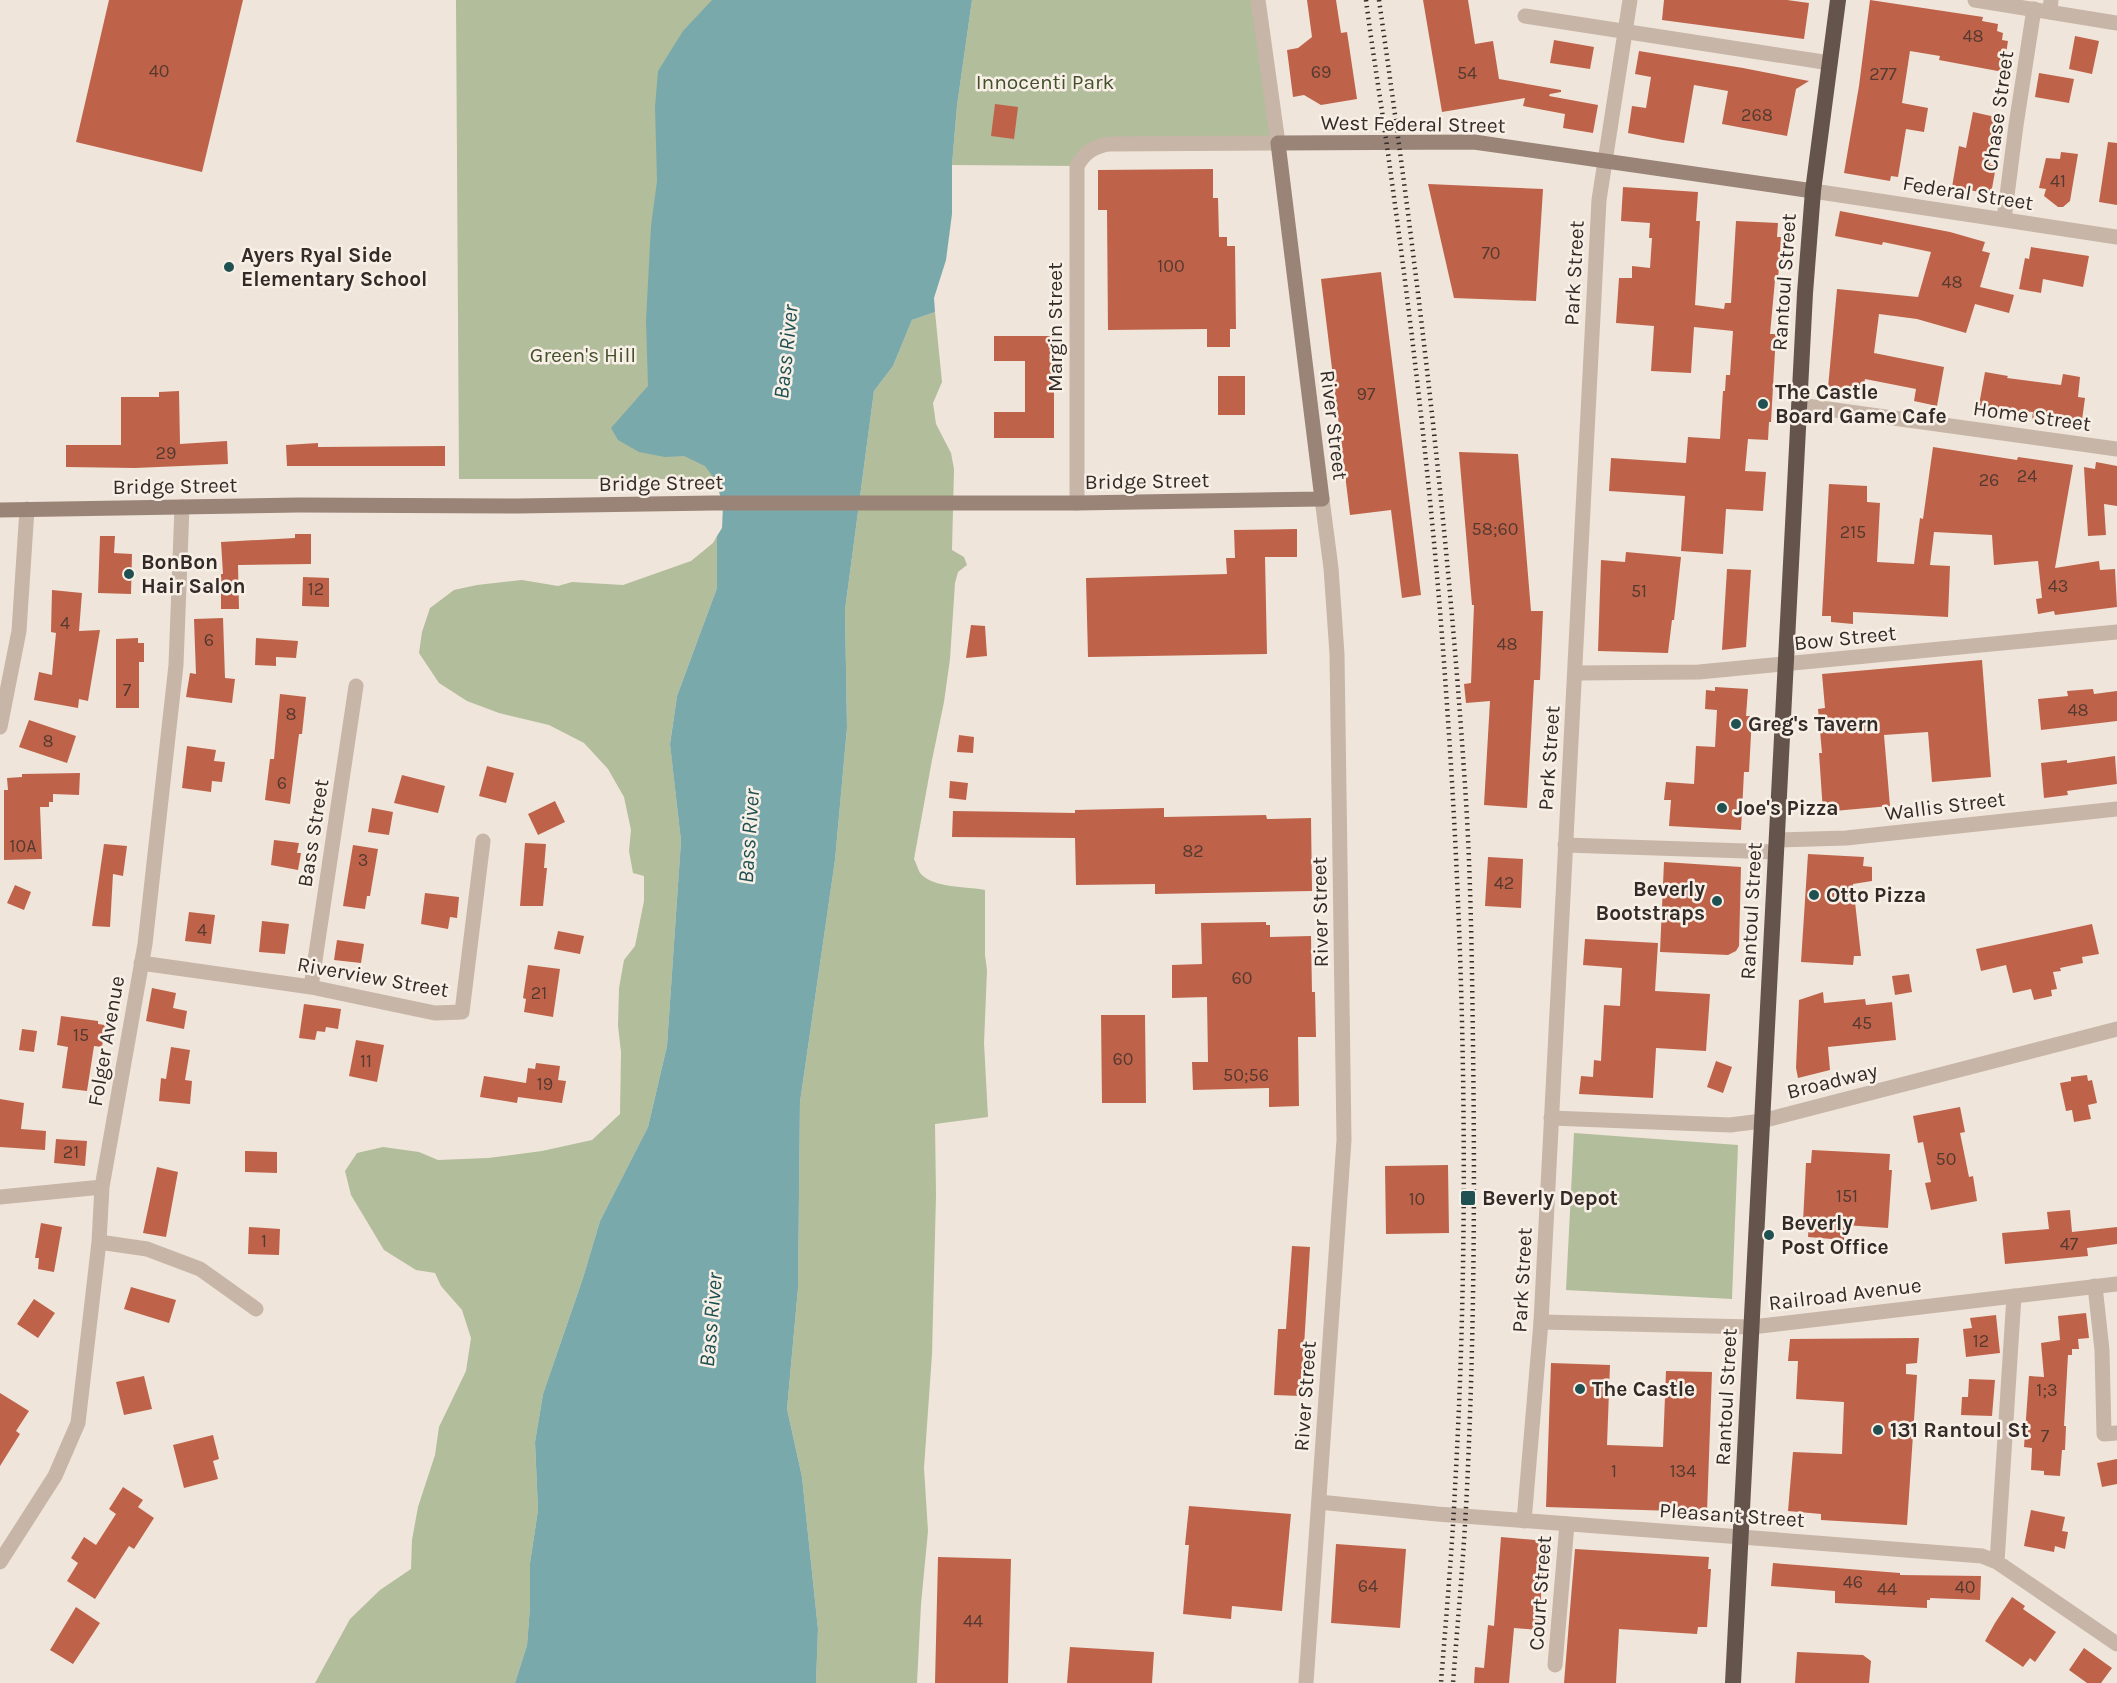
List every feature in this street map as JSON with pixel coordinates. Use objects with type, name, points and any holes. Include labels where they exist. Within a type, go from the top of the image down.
[{"type":"highway","name":"Rantoul Street","points":[[1733,1683],[1809,241],[1838,0]]},
{"type":"main road","name":"West Federal Street","points":[[1278,143],[1474,142],[1814,191]]},
{"type":"main road","name":"River Street","points":[[1278,143],[1322,499]]},
{"type":"main road","name":"Bridge Street","points":[[0,510],[714,503],[1077,503],[1322,499]]},
{"type":"street","points":[[1258,0],[1278,143]]},
{"type":"street","name":"Park Street","points":[[1524,1521],[1541,1322],[1599,200],[1630,0]]},
{"type":"street","points":[[1975,0],[2034,9],[2051,6],[2117,23]]},
{"type":"street","name":"Chase Street","points":[[2004,219],[2034,9]]},
{"type":"street","points":[[1525,16],[1830,63]]},
{"type":"street","name":"West Federal Street","points":[[1084,154],[1095,146],[1109,144],[1278,143]]},
{"type":"street","name":"Margin Street","points":[[1077,503],[1075,179],[1077,166],[1084,154]]},
{"type":"street","name":"Federal Street","points":[[1814,191],[2117,237]]},
{"type":"street","name":"Home Street","points":[[1799,405],[2117,449]]},
{"type":"street","name":"River Street","points":[[1306,1683],[1342,1181],[1344,1110],[1337,654],[1331,568],[1322,499]]},
{"type":"street","name":"Folger Avenue","points":[[0,1562],[55,1476],[78,1423],[99,1242],[102,1187],[141,963],[176,665],[182,507]]},
{"type":"street","points":[[0,728],[20,631],[27,509]]},
{"type":"street","name":"Bow Street","points":[[1576,673],[1664,674],[1786,665],[2117,632]]},
{"type":"street","name":"Bass Street","points":[[311,987],[356,686]]},
{"type":"street","name":"Wallis Street","points":[[1565,845],[1777,846],[2117,809]]},
{"type":"street","name":"Riverview Street","points":[[141,963],[311,987],[435,1013],[462,1012],[483,841]]},
{"type":"street","name":"Broadway","points":[[1551,1118],[1730,1125],[1762,1121],[2117,1029]]},
{"type":"street","points":[[0,1197],[102,1187]]},
{"type":"street","points":[[99,1242],[147,1249],[200,1269],[256,1309]]},
{"type":"street","name":"Railroad Avenue","points":[[1541,1322],[1752,1326],[2117,1284]]},
{"type":"street","points":[[2095,1286],[2102,1350],[2104,1434],[2117,1433]]},
{"type":"street","points":[[1997,1562],[2014,1296]]},
{"type":"street","name":"Pleasant Street","points":[[1319,1502],[1524,1521],[1970,1553],[1997,1562],[2117,1644]]},
{"type":"street","name":"Court Street","points":[[1556,1665],[1566,1524]]},
{"type":"green space","name":"Green's Hill","points":[[456,0],[752,0],[728,479],[459,479]]},
{"type":"green space","name":"Innocenti Park","points":[[972,0],[1258,0],[1278,143],[1109,144],[1077,166],[952,165],[957,106]]},
{"type":"green space","points":[[935,312],[942,382],[933,403],[936,424],[951,453],[954,469],[952,550],[964,557],[967,565],[958,572],[955,583],[950,659],[944,702],[914,859],[920,873],[933,882],[985,890],[987,970],[984,1043],[988,1117],[935,1124],[936,1195],[932,1354],[924,1468],[928,1531],[917,1683],[816,1683],[818,1629],[802,1477],[787,1409],[798,1288],[800,1102],[835,860],[847,728],[845,610],[874,391],[893,366],[912,320]]},
{"type":"green space","points":[[717,536],[717,588],[677,696],[670,743],[681,841],[667,1046],[648,1127],[600,1221],[543,1394],[535,1442],[538,1510],[530,1563],[527,1645],[515,1683],[315,1683],[350,1619],[380,1590],[411,1569],[412,1540],[418,1507],[435,1455],[439,1427],[466,1371],[471,1338],[462,1310],[441,1286],[435,1273],[416,1270],[384,1250],[351,1195],[345,1171],[357,1153],[383,1147],[419,1152],[438,1160],[488,1158],[542,1151],[592,1140],[620,1114],[619,988],[624,960],[635,946],[644,901],[644,876],[633,873],[629,851],[631,830],[624,797],[608,769],[584,743],[549,725],[499,713],[467,701],[439,683],[419,653],[422,632],[430,608],[454,590],[477,585],[522,580],[558,586],[572,582],[623,585],[691,561],[713,543]]},
{"type":"green space","points":[[1574,1133],[1738,1145],[1732,1299],[1566,1290]]},
{"type":"water","name":"Bass River","points":[[712,0],[972,0],[957,106],[952,165],[952,214],[946,260],[934,298],[935,312],[912,320],[893,366],[874,391],[845,610],[847,728],[835,860],[800,1102],[798,1288],[787,1409],[802,1477],[818,1629],[816,1683],[515,1683],[527,1645],[530,1563],[538,1510],[535,1442],[543,1394],[600,1221],[648,1127],[667,1046],[681,841],[670,744],[677,696],[717,588],[717,536],[722,528],[723,506],[716,481],[705,466],[684,456],[665,457],[639,452],[618,440],[611,428],[648,386],[646,321],[651,226],[657,181],[655,107],[658,71],[683,31]]},
{"type":"building","points":[[109,0],[243,0],[202,172],[76,142]]},
{"type":"building","points":[[1307,0],[1336,0],[1341,33],[1347,32],[1357,99],[1321,105],[1304,95],[1293,97],[1287,50],[1298,48],[1312,37]]},
{"type":"building","points":[[1423,0],[1468,0],[1475,44],[1493,41],[1499,79],[1561,90],[1549,96],[1598,105],[1593,133],[1563,128],[1565,114],[1523,106],[1525,98],[1442,112]]},
{"type":"building","points":[[1664,0],[1787,0],[1809,3],[1804,39],[1662,20]]},
{"type":"building","points":[[1870,0],[1983,17],[1982,21],[1998,24],[1997,31],[2003,33],[2002,40],[2008,41],[2003,72],[1939,60],[1940,56],[1910,51],[1902,103],[1928,108],[1924,132],[1906,129],[1898,177],[1891,176],[1890,181],[1844,173],[1859,86]]},
{"type":"building","points":[[2075,36],[2099,41],[2092,74],[2069,69]]},
{"type":"building","points":[[1554,40],[1594,47],[1590,69],[1550,63]]},
{"type":"building","points":[[1639,51],[1809,81],[1796,89],[1787,136],[1722,124],[1728,91],[1694,85],[1684,143],[1663,140],[1628,133],[1632,106],[1646,108],[1651,77],[1635,74]]},
{"type":"building","points":[[2039,73],[2074,79],[2069,103],[2035,97]]},
{"type":"building","points":[[995,104],[1018,107],[1014,139],[991,136]]},
{"type":"building","points":[[1973,112],[2000,118],[1990,165],[1996,166],[1991,194],[1952,187],[1959,146],[1966,148]]},
{"type":"building","points":[[2108,142],[2117,143],[2117,205],[2099,202]]},
{"type":"building","points":[[2061,152],[2078,154],[2070,201],[2063,207],[2058,207],[2044,196],[2046,189],[2039,188],[2046,158],[2060,159]]},
{"type":"building","points":[[1213,169],[1213,198],[1218,198],[1219,237],[1227,237],[1227,246],[1235,246],[1236,329],[1230,329],[1230,347],[1207,347],[1207,329],[1108,330],[1107,210],[1098,210],[1098,170]]},
{"type":"building","points":[[1428,184],[1543,189],[1536,301],[1454,298]]},
{"type":"building","points":[[1623,187],[1698,192],[1696,221],[1700,221],[1695,305],[1724,309],[1725,303],[1731,303],[1736,221],[1778,223],[1777,237],[1781,237],[1778,280],[1775,280],[1770,334],[1776,334],[1771,422],[1769,422],[1768,440],[1748,439],[1745,471],[1766,472],[1763,511],[1726,509],[1723,554],[1681,551],[1685,496],[1609,491],[1611,458],[1686,463],[1688,437],[1720,439],[1723,391],[1725,391],[1726,375],[1730,375],[1733,331],[1694,327],[1691,373],[1651,371],[1654,326],[1616,323],[1619,278],[1632,278],[1632,266],[1650,268],[1652,238],[1649,238],[1650,223],[1621,221]]},
{"type":"building","points":[[1840,211],[1950,232],[1985,242],[1982,251],[1990,253],[1980,287],[2014,295],[2009,313],[1975,304],[1966,333],[1917,319],[1879,314],[1874,353],[1944,367],[1937,406],[1914,401],[1916,389],[1865,379],[1863,392],[1828,388],[1837,289],[1918,297],[1931,252],[1883,242],[1882,245],[1835,236]]},
{"type":"building","points":[[2031,247],[2089,256],[2083,287],[2043,279],[2041,293],[2019,289],[2025,258],[2029,259]]},
{"type":"building","points":[[1381,272],[1421,595],[1402,598],[1391,510],[1350,515],[1321,279]]},
{"type":"building","points":[[994,336],[1054,336],[1054,438],[994,438],[994,412],[1025,412],[1025,361],[994,361]]},
{"type":"building","points":[[1985,372],[2008,376],[2007,378],[2061,385],[2063,374],[2080,377],[2078,397],[2085,398],[2082,420],[2052,416],[2052,421],[2032,419],[2033,412],[2002,410],[1979,405]]},
{"type":"building","points":[[1218,376],[1245,376],[1245,415],[1218,415]]},
{"type":"building","points":[[179,391],[180,444],[227,441],[228,464],[135,468],[66,467],[66,445],[121,445],[121,397],[159,397],[159,392]]},
{"type":"building","points":[[318,443],[318,447],[445,446],[445,466],[287,466],[286,445]]},
{"type":"building","points":[[1933,447],[2017,460],[2018,457],[2073,465],[2055,568],[2099,561],[2100,570],[2115,569],[2117,607],[2055,615],[2054,611],[2038,614],[2036,599],[2042,598],[2038,561],[1994,565],[1992,535],[1934,532],[1930,565],[1950,566],[1948,617],[1853,612],[1853,624],[1831,622],[1831,616],[1822,616],[1829,484],[1867,486],[1867,502],[1880,503],[1877,562],[1914,564]]},
{"type":"building","points":[[1459,452],[1518,454],[1531,611],[1543,611],[1540,680],[1534,680],[1527,808],[1484,805],[1490,701],[1466,703],[1464,684],[1471,683],[1474,605],[1472,605]]},
{"type":"building","points":[[2096,462],[2117,466],[2117,506],[2104,504],[2106,535],[2088,536],[2084,467],[2095,469]]},
{"type":"building","points":[[1297,529],[1297,557],[1265,557],[1267,654],[1088,657],[1086,578],[1227,574],[1226,558],[1235,558],[1234,530]]},
{"type":"building","points":[[295,534],[311,534],[311,564],[238,565],[239,609],[221,609],[221,574],[223,574],[221,542],[295,538]]},
{"type":"building","points":[[100,536],[115,536],[114,553],[132,554],[131,594],[98,593]]},
{"type":"building","points":[[1626,552],[1681,557],[1668,653],[1598,651],[1601,560],[1625,562]]},
{"type":"building","points":[[1727,569],[1751,570],[1746,647],[1722,650]]},
{"type":"building","points":[[303,577],[329,578],[329,607],[302,606]]},
{"type":"building","points":[[52,590],[82,593],[79,631],[100,630],[88,701],[79,699],[78,708],[34,700],[39,672],[52,675],[56,633],[51,632]]},
{"type":"building","points":[[223,618],[225,678],[235,679],[232,703],[186,697],[190,673],[196,674],[194,619]]},
{"type":"building","points":[[971,625],[985,626],[987,656],[966,658]]},
{"type":"building","points":[[138,638],[138,643],[144,643],[144,662],[139,662],[139,708],[116,708],[116,639]]},
{"type":"building","points":[[256,638],[298,641],[296,658],[276,657],[276,666],[255,665]]},
{"type":"building","points":[[1982,660],[1991,777],[1932,782],[1928,732],[1884,735],[1890,806],[1823,812],[1819,753],[1822,753],[1818,709],[1825,708],[1822,674]]},
{"type":"building","points":[[1715,687],[1748,689],[1746,716],[1752,716],[1749,772],[1744,772],[1741,830],[1669,826],[1671,800],[1664,800],[1666,782],[1694,784],[1696,746],[1715,747],[1717,710],[1705,709],[1706,690],[1715,691]]},
{"type":"building","points":[[2093,689],[2094,694],[2117,691],[2117,721],[2041,730],[2038,699],[2068,696],[2067,691]]},
{"type":"building","points":[[280,694],[306,697],[290,804],[265,800],[270,759],[274,759]]},
{"type":"building","points":[[29,720],[76,736],[67,763],[19,747]]},
{"type":"building","points":[[959,735],[974,737],[973,753],[957,752]]},
{"type":"building","points":[[187,746],[216,750],[214,761],[225,762],[222,782],[212,781],[211,792],[182,788]]},
{"type":"building","points":[[2115,756],[2117,784],[2067,791],[2068,795],[2044,798],[2041,763],[2067,760],[2067,763]]},
{"type":"building","points":[[487,766],[514,773],[506,803],[479,796]]},
{"type":"building","points":[[80,773],[79,795],[53,794],[53,802],[49,802],[49,807],[40,807],[42,859],[4,860],[4,790],[8,790],[7,778],[22,777],[22,774]]},
{"type":"building","points":[[402,775],[445,786],[438,813],[394,803]]},
{"type":"building","points":[[950,781],[968,783],[966,800],[949,798]]},
{"type":"building","points":[[555,801],[565,822],[538,835],[528,814]]},
{"type":"building","points":[[372,808],[393,812],[389,835],[368,832]]},
{"type":"building","points":[[1164,808],[1164,817],[1266,815],[1267,819],[1311,818],[1312,891],[1155,894],[1155,884],[1076,885],[1075,838],[952,837],[953,811],[1075,813],[1075,810]]},
{"type":"building","points":[[274,840],[299,843],[297,853],[301,853],[298,870],[271,865]]},
{"type":"building","points":[[525,843],[546,844],[544,868],[547,868],[543,906],[520,906]]},
{"type":"building","points":[[104,844],[127,846],[123,876],[113,874],[110,927],[92,926]]},
{"type":"building","points":[[353,845],[378,849],[370,896],[367,896],[365,909],[343,906]]},
{"type":"building","points":[[1808,854],[1864,857],[1863,866],[1872,867],[1872,881],[1853,884],[1861,956],[1854,956],[1853,965],[1801,962]]},
{"type":"building","points":[[1488,857],[1523,859],[1521,908],[1485,906]]},
{"type":"building","points":[[1664,862],[1741,867],[1739,946],[1736,951],[1728,955],[1660,952]]},
{"type":"building","points":[[15,885],[31,892],[24,910],[7,903]]},
{"type":"building","points":[[425,893],[459,897],[457,918],[450,917],[448,929],[421,924]]},
{"type":"building","points":[[189,912],[215,915],[211,944],[185,941]]},
{"type":"building","points":[[262,921],[289,924],[285,954],[259,952]]},
{"type":"building","points":[[1266,922],[1266,925],[1270,925],[1270,937],[1311,936],[1316,1037],[1298,1037],[1299,1106],[1269,1107],[1269,1088],[1193,1090],[1192,1062],[1208,1062],[1207,997],[1172,998],[1172,965],[1202,964],[1201,923]]},
{"type":"building","points":[[2092,924],[2099,954],[2082,957],[2083,963],[2060,968],[2061,971],[2053,972],[2057,989],[2051,990],[2052,996],[2034,1000],[2031,989],[2013,993],[2006,965],[1981,971],[1976,949]]},
{"type":"building","points":[[558,931],[584,936],[580,954],[554,949]]},
{"type":"building","points":[[1585,939],[1658,943],[1655,991],[1710,994],[1706,1051],[1656,1048],[1653,1098],[1579,1094],[1581,1076],[1593,1077],[1594,1060],[1601,1061],[1604,1005],[1620,1006],[1622,968],[1583,965]]},
{"type":"building","points":[[337,940],[364,944],[361,963],[334,960]]},
{"type":"building","points":[[528,965],[560,969],[553,1017],[524,1012],[526,999],[523,998]]},
{"type":"building","points":[[1909,974],[1912,992],[1895,995],[1892,976]]},
{"type":"building","points":[[152,988],[176,993],[173,1008],[187,1011],[184,1029],[146,1021]]},
{"type":"building","points":[[1823,992],[1824,1003],[1865,999],[1866,1005],[1892,1002],[1896,1040],[1828,1047],[1830,1070],[1798,1078],[1796,1068],[1799,1000]]},
{"type":"building","points":[[304,1004],[341,1009],[338,1029],[326,1027],[325,1032],[317,1031],[315,1040],[299,1038]]},
{"type":"building","points":[[1101,1015],[1145,1015],[1146,1103],[1102,1103]]},
{"type":"building","points":[[61,1016],[98,1021],[98,1024],[105,1025],[102,1047],[94,1046],[87,1091],[62,1088],[68,1047],[57,1045]]},
{"type":"building","points":[[22,1029],[37,1031],[34,1052],[19,1050]]},
{"type":"building","points":[[356,1040],[384,1045],[377,1082],[349,1076]]},
{"type":"building","points":[[171,1047],[190,1050],[185,1080],[192,1081],[190,1104],[159,1101],[161,1078],[166,1079]]},
{"type":"building","points":[[1716,1061],[1732,1067],[1723,1093],[1707,1087]]},
{"type":"building","points":[[536,1063],[560,1066],[558,1080],[566,1081],[562,1103],[518,1097],[517,1103],[480,1097],[484,1076],[526,1083],[528,1068],[535,1069]]},
{"type":"building","points":[[2087,1075],[2088,1081],[2092,1080],[2097,1103],[2088,1105],[2091,1119],[2074,1122],[2072,1110],[2066,1111],[2060,1083],[2071,1081],[2071,1077]]},
{"type":"building","points":[[0,1099],[24,1103],[21,1129],[46,1131],[45,1150],[0,1147]]},
{"type":"building","points":[[1960,1107],[1965,1132],[1960,1133],[1969,1177],[1973,1176],[1977,1201],[1931,1210],[1925,1183],[1931,1182],[1923,1142],[1918,1143],[1913,1116]]},
{"type":"building","points":[[56,1139],[87,1141],[85,1166],[54,1163]]},
{"type":"building","points":[[1812,1150],[1890,1154],[1889,1170],[1892,1170],[1888,1228],[1845,1225],[1844,1240],[1808,1237],[1809,1223],[1803,1222],[1806,1163],[1811,1163]]},
{"type":"building","points":[[245,1151],[277,1152],[277,1173],[245,1172]]},
{"type":"building","name":"Beverly Depot","points":[[1448,1165],[1449,1233],[1386,1234],[1385,1166]]},
{"type":"building","points":[[157,1167],[178,1172],[166,1237],[143,1233]]},
{"type":"building","points":[[2070,1210],[2072,1232],[2117,1227],[2117,1244],[2087,1248],[2088,1256],[2005,1264],[2002,1233],[2049,1229],[2047,1212]]},
{"type":"building","points":[[41,1223],[62,1227],[54,1272],[38,1269],[39,1258],[35,1258]]},
{"type":"building","points":[[249,1227],[280,1229],[279,1255],[248,1254]]},
{"type":"building","points":[[1292,1246],[1310,1247],[1301,1396],[1274,1395],[1278,1329],[1286,1329]]},
{"type":"building","points":[[131,1287],[176,1300],[169,1323],[124,1309]]},
{"type":"building","points":[[34,1299],[55,1313],[38,1338],[17,1324]]},
{"type":"building","points":[[2086,1313],[2089,1338],[2078,1339],[2079,1349],[2072,1349],[2072,1355],[2068,1355],[2065,1450],[2062,1450],[2060,1476],[2044,1475],[2044,1471],[2031,1470],[2032,1448],[2024,1447],[2029,1376],[2044,1377],[2041,1343],[2060,1340],[2058,1316]]},
{"type":"building","points":[[1996,1315],[2000,1353],[1966,1357],[1963,1329],[1972,1328],[1970,1318]]},
{"type":"building","name":"131 Rantoul St","points":[[1919,1338],[1917,1363],[1906,1364],[1906,1374],[1917,1375],[1907,1525],[1821,1520],[1821,1514],[1788,1511],[1793,1452],[1842,1454],[1844,1402],[1796,1399],[1798,1361],[1788,1361],[1790,1339]]},
{"type":"building","points":[[1551,1363],[1610,1365],[1607,1445],[1663,1447],[1666,1371],[1712,1372],[1707,1512],[1546,1507]]},
{"type":"building","points":[[144,1376],[152,1409],[124,1415],[116,1382]]},
{"type":"building","points":[[1969,1379],[1995,1380],[1992,1416],[1961,1415],[1962,1397],[1968,1397]]},
{"type":"building","points":[[0,1393],[29,1411],[16,1431],[20,1434],[0,1466]]},
{"type":"building","points":[[213,1435],[219,1459],[213,1461],[218,1479],[184,1488],[173,1445]]},
{"type":"building","points":[[2117,1459],[2117,1484],[2102,1487],[2097,1463]]},
{"type":"building","points":[[123,1487],[143,1500],[138,1507],[154,1518],[134,1549],[129,1546],[95,1599],[67,1581],[78,1563],[71,1558],[84,1537],[96,1545],[116,1514],[109,1509]]},
{"type":"building","points":[[1189,1506],[1291,1514],[1282,1611],[1232,1606],[1231,1619],[1183,1614],[1189,1545],[1185,1545]]},
{"type":"building","points":[[2031,1510],[2065,1517],[2062,1531],[2068,1532],[2065,1549],[2055,1546],[2054,1552],[2024,1546]]},
{"type":"building","points":[[1501,1537],[1546,1541],[1538,1630],[1514,1628],[1509,1683],[1474,1683],[1475,1667],[1484,1668],[1488,1625],[1494,1626]]},
{"type":"building","points":[[1336,1544],[1406,1549],[1400,1628],[1331,1623]]},
{"type":"building","points":[[1575,1549],[1709,1557],[1708,1569],[1711,1569],[1707,1627],[1698,1627],[1697,1634],[1619,1629],[1616,1683],[1564,1683]]},
{"type":"building","points":[[938,1557],[1011,1559],[1008,1683],[935,1683]]},
{"type":"building","points":[[1773,1563],[1900,1573],[1900,1575],[1981,1576],[1980,1600],[1930,1598],[1927,1600],[1927,1608],[1835,1603],[1835,1591],[1771,1586]]},
{"type":"building","points":[[2012,1597],[2025,1606],[2023,1609],[2056,1632],[2035,1662],[2030,1658],[2023,1667],[1985,1641]]},
{"type":"building","points":[[76,1607],[100,1623],[73,1664],[50,1650]]},
{"type":"building","points":[[1070,1647],[1154,1652],[1152,1683],[1067,1683]]},
{"type":"building","points":[[2084,1648],[2112,1668],[2101,1683],[2087,1683],[2069,1670]]},
{"type":"building","points":[[1797,1652],[1863,1655],[1871,1661],[1869,1683],[1795,1683]]},
{"type":"railway","points":[[1366,0],[1420,404],[1441,619],[1458,890],[1463,1090],[1463,1289],[1454,1512],[1441,1683]]},
{"type":"railway","points":[[1379,0],[1419,300],[1441,500],[1459,701],[1469,862],[1474,1102],[1473,1323],[1466,1512],[1453,1683]]},
{"type":"place","name":"Ayers Ryal Side Elementary School","points":[[229,267]]},
{"type":"place","name":"The Castle Board Game Cafe","points":[[1763,404]]},
{"type":"place","name":"BonBon Hair Salon","points":[[129,574]]},
{"type":"place","name":"Greg's Tavern","points":[[1736,724]]},
{"type":"place","name":"Joe's Pizza","points":[[1722,808]]},
{"type":"place","name":"Otto Pizza","points":[[1814,895]]},
{"type":"place","name":"Beverly Bootstraps","points":[[1717,901]]},
{"type":"place","name":"Beverly Depot","points":[[1468,1198]]},
{"type":"place","name":"Beverly Post Office","points":[[1769,1235]]},
{"type":"place","name":"The Castle","points":[[1580,1389]]},
{"type":"place","name":"131 Rantoul St","points":[[1878,1430]]}]
